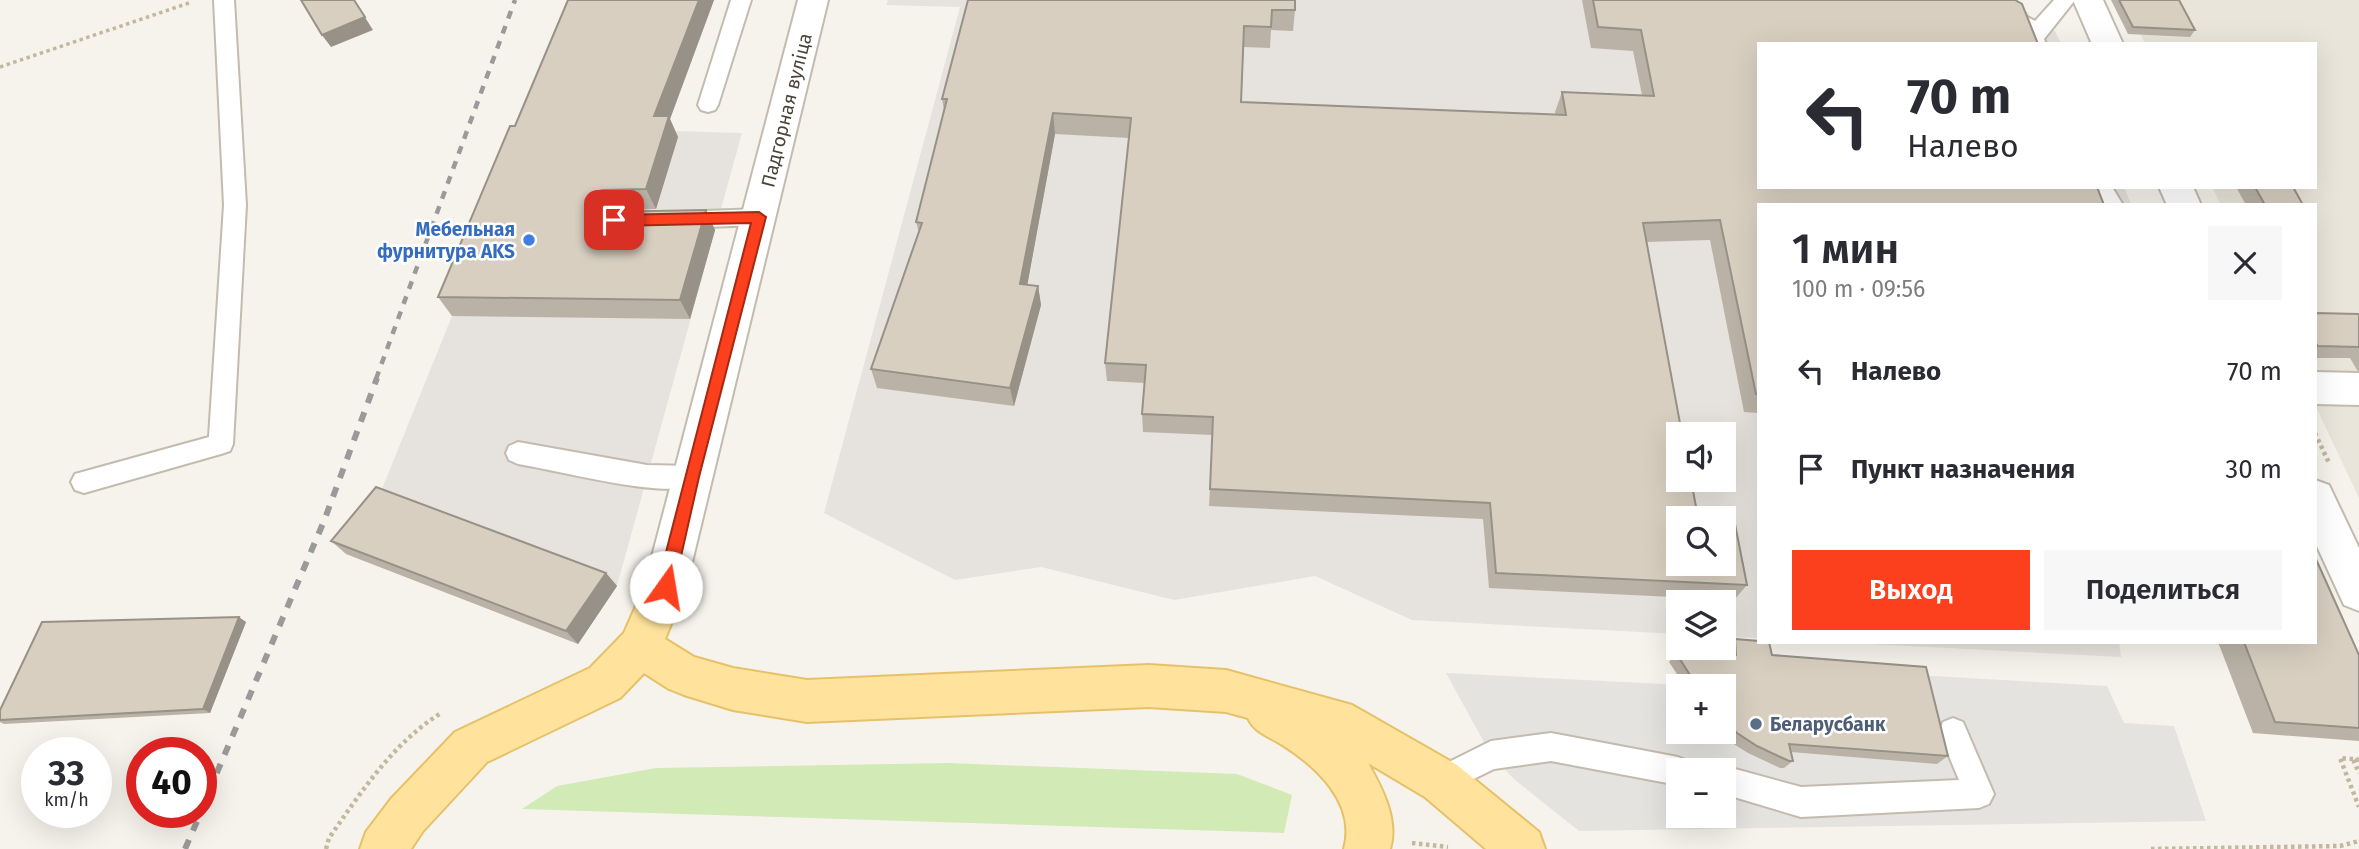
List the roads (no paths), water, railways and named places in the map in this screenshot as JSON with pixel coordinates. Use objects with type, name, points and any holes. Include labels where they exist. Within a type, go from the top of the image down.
[{"type":"main road","points":[[383,849],[407,815],[471,747],[604,683],[640,647],[666,587]]},
{"type":"main road","points":[[640,647],[684,675],[733,689],[807,701],[1149,686],[1226,691],[1336,720],[1441,781],[1521,849]]},
{"type":"main road","points":[[1226,691],[1289,724],[1338,760],[1366,807],[1372,839],[1367,849]]},
{"type":"street","name":"Падгорная вуліца","points":[[666,587],[691,477],[813,0]]},
{"type":"street","points":[[2088,0],[2107,42]]},
{"type":"street","points":[[2317,388],[2359,389]]},
{"type":"street","points":[[2317,501],[2359,592]]},
{"type":"lane","points":[[84,482],[221,444],[235,205],[224,0]]},
{"type":"lane","points":[[708,105],[741,0]]},
{"type":"lane","points":[[1989,9],[2002,9],[2037,38],[2065,0]]},
{"type":"lane","points":[[653,220],[759,217]]},
{"type":"lane","points":[[518,453],[647,476],[691,477]]},
{"type":"lane","points":[[1736,784],[1801,803],[1979,794],[1952,732]]},
{"type":"lane","points":[[1441,781],[1491,755],[1551,747],[1666,769]]},
{"type":"railway","points":[[376,379],[515,0]]},
{"type":"railway","points":[[217,772],[324,521],[377,378]]},
{"type":"railway","points":[[185,849],[194,828]]},
{"type":"place","name":"Мебельная фурнитура AKS","points":[[529,240]]},
{"type":"place","name":"Беларусбанк","points":[[1756,724]]}]
